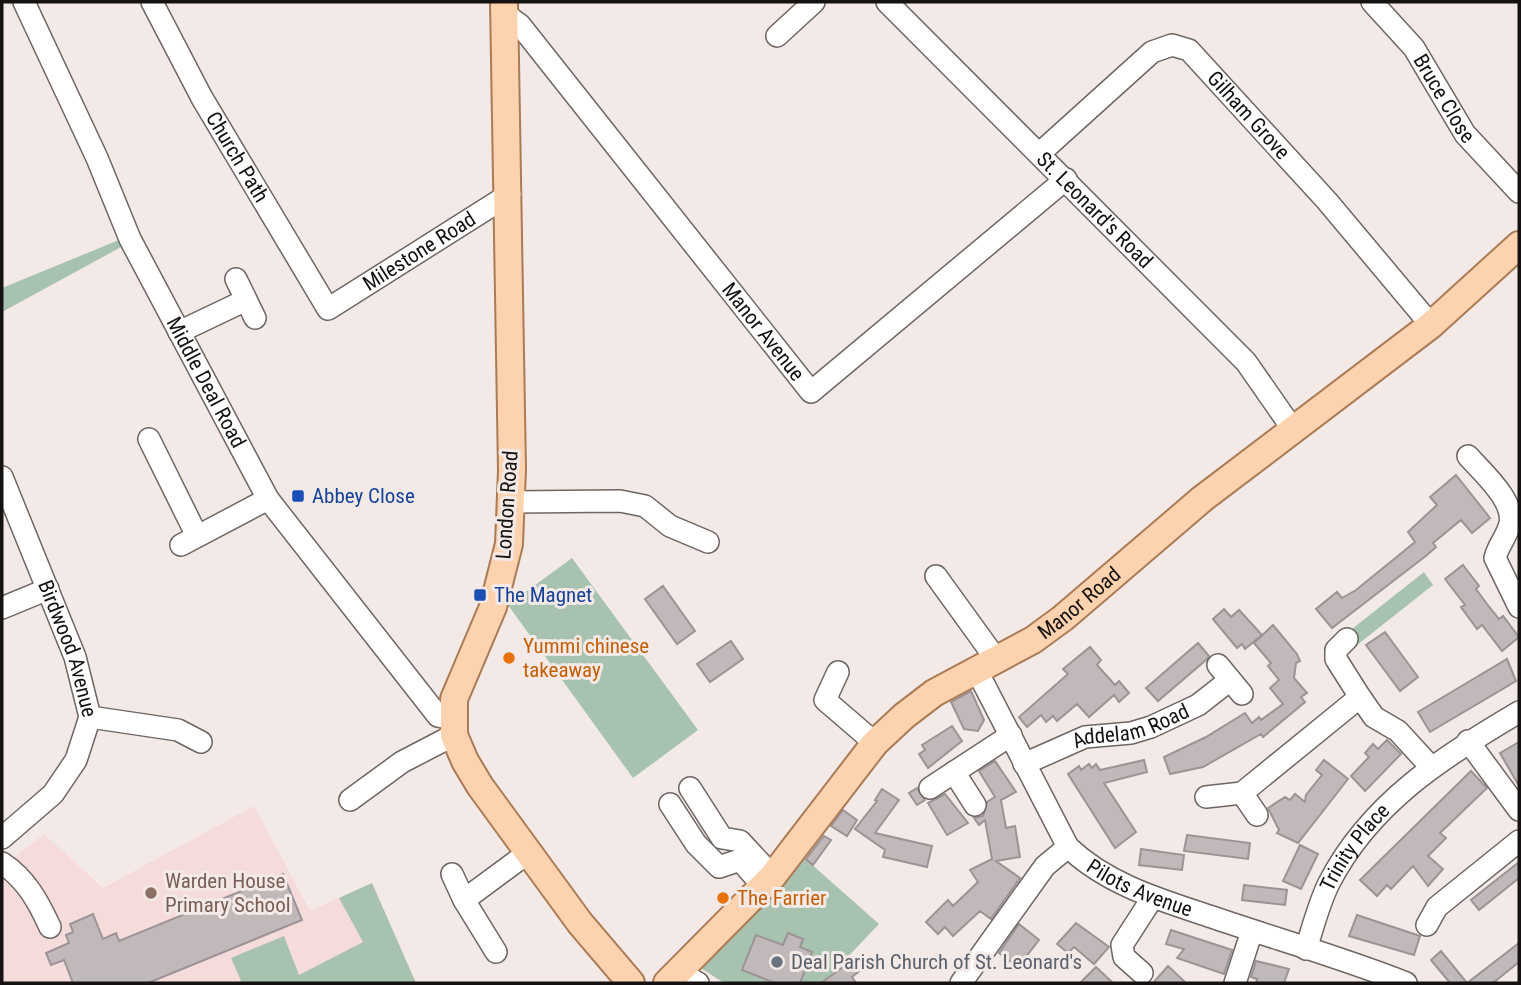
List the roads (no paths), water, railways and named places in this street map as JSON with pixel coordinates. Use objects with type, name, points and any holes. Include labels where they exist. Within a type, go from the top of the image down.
[{"type":"main road","name":"London Road","points":[[454,727],[454,699],[493,607],[509,544],[510,194],[505,8]]},
{"type":"main road","name":"Manor Road","points":[[680,979],[768,882],[875,743],[934,693],[1033,640],[1063,618],[1292,428],[1431,325],[1519,245]]},
{"type":"main road","points":[[454,727],[465,761],[480,786],[580,923],[631,983]]},
{"type":"street","name":"Middle Deal Road","points":[[24,2],[97,158],[130,239],[268,499],[438,716],[454,727]]},
{"type":"street","name":"Church Path","points":[[152,2],[202,98],[328,309]]},
{"type":"street","points":[[777,36],[814,2]]},
{"type":"street","name":"St. Leonard's Road","points":[[887,2],[1246,362],[1292,428]]},
{"type":"street","name":"Bruce Close","points":[[1372,2],[1414,48],[1465,134],[1519,192]]},
{"type":"street","name":"Manor Avenue","points":[[505,8],[811,392],[1066,179]]},
{"type":"street","name":"Gilham Grove","points":[[1040,153],[1152,52],[1172,45],[1189,50],[1327,201],[1431,325]]},
{"type":"street","name":"Milestone Road","points":[[328,309],[510,194]]},
{"type":"street","points":[[179,332],[249,309],[236,279]]},
{"type":"street","points":[[149,439],[189,540],[268,499]]},
{"type":"street","points":[[1468,456],[1506,503],[1510,514],[1510,526],[1495,558],[1519,607]]},
{"type":"street","name":"Birdwood Avenue","points":[[2,477],[75,657],[90,717],[76,761],[53,794],[2,838]]},
{"type":"street","points":[[511,502],[645,506],[670,526],[708,542]]},
{"type":"street","name":"Pilots Avenue","points":[[934,578],[986,664],[1011,736],[1068,847],[1105,876],[1153,897],[1406,983]]},
{"type":"street","points":[[2,608],[48,589]]},
{"type":"street","points":[[1347,639],[1336,650],[1336,659],[1360,697],[1374,717],[1398,731],[1431,767]]},
{"type":"street","points":[[838,672],[821,704],[875,743]]},
{"type":"street","name":"Addelam Road","points":[[1024,764],[1085,737],[1131,733],[1174,718],[1198,705],[1230,680]]},
{"type":"street","points":[[1206,797],[1242,793],[1360,697]]},
{"type":"street","name":"Trinity Place","points":[[1306,949],[1322,899],[1354,841],[1380,810],[1431,767],[1468,741],[1519,712]]},
{"type":"street","points":[[90,717],[178,730],[201,742]]},
{"type":"street","points":[[350,800],[454,727]]},
{"type":"street","points":[[930,788],[1011,736]]},
{"type":"street","points":[[1468,741],[1519,810]]},
{"type":"street","points":[[954,772],[975,805]]},
{"type":"street","points":[[690,788],[722,838],[740,841],[768,882]]},
{"type":"street","points":[[1242,793],[1257,815]]},
{"type":"street","points":[[670,804],[696,844],[719,867],[740,860],[768,882]]},
{"type":"street","points":[[1427,925],[1437,906],[1519,841]]},
{"type":"street","points":[[961,983],[1045,866],[1068,847]]},
{"type":"street","points":[[464,900],[529,852]]},
{"type":"street","points":[[2,863],[24,881],[38,900],[50,927]]},
{"type":"street","points":[[452,874],[464,900],[496,952]]},
{"type":"street","points":[[1142,973],[1124,957],[1122,945],[1153,897]]},
{"type":"street","points":[[1235,983],[1252,931]]},
{"type":"place","name":"Abbey Close","points":[[298,496]]},
{"type":"place","name":"The Magnet","points":[[480,595]]},
{"type":"place","name":"Yummi chinese takeaway","points":[[509,658]]},
{"type":"place","name":"Warden House Primary School","points":[[151,893]]},
{"type":"place","name":"The Farrier","points":[[723,898]]},
{"type":"place","name":"Deal Parish Church of St. Leonard's","points":[[777,962]]}]
